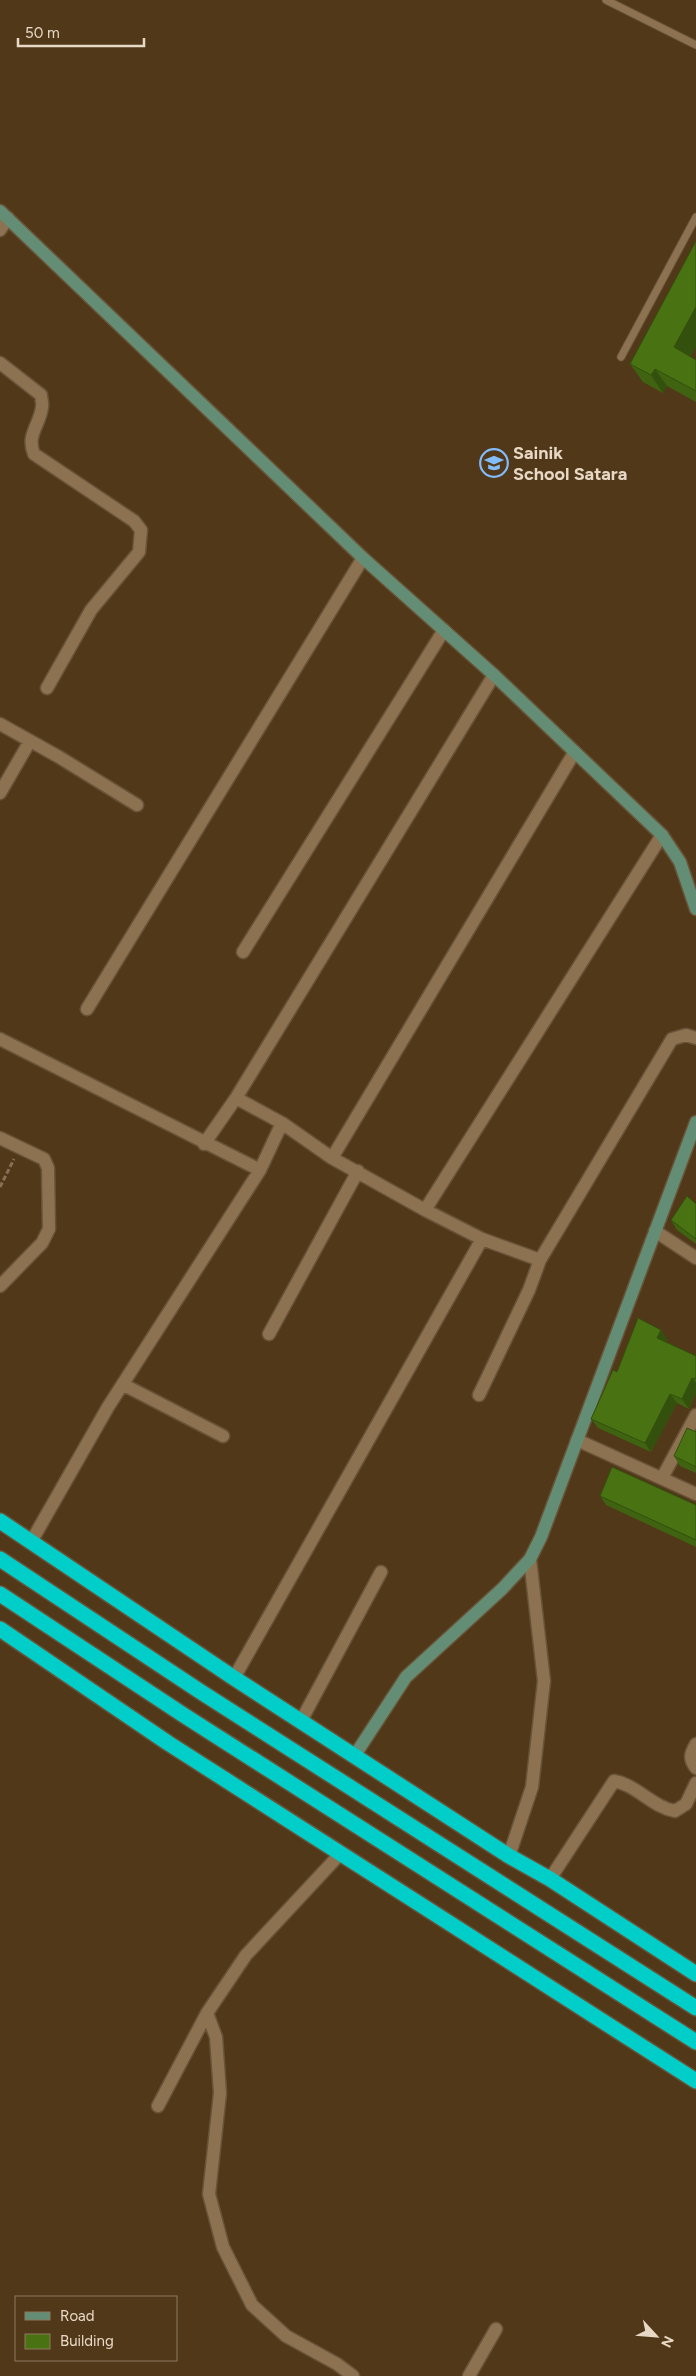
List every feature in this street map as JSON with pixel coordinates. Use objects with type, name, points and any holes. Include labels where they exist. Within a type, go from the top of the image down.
[{"type":"highway","points":[[0,1520],[234,1678],[509,1856],[550,1879],[696,1974]]},
{"type":"highway","points":[[0,1559],[201,1692],[696,2008]]},
{"type":"highway","points":[[0,1594],[185,1716],[696,2042]]},
{"type":"highway","points":[[0,1629],[168,1742],[696,2081]]},
{"type":"street","points":[[0,230],[4,214],[363,558],[494,675],[662,835],[680,862],[696,909]]},
{"type":"street","points":[[0,363],[40,395],[42,408],[30,437],[30,445],[34,454],[134,521],[141,530],[139,552],[91,610],[47,688]]},
{"type":"street","points":[[87,1009],[363,558]]},
{"type":"street","points":[[243,952],[444,630]]},
{"type":"street","points":[[204,1144],[236,1098],[494,675]]},
{"type":"street","points":[[0,724],[137,805]]},
{"type":"street","points":[[0,793],[30,741]]},
{"type":"street","points":[[332,1158],[574,753]]},
{"type":"street","points":[[425,1210],[662,835]]},
{"type":"street","points":[[479,1395],[529,1290],[540,1260],[672,1039],[686,1035],[696,1038]]},
{"type":"street","points":[[0,1039],[204,1144],[260,1170]]},
{"type":"street","points":[[236,1098],[282,1123],[332,1158],[425,1210],[482,1239],[540,1260]]},
{"type":"street","points":[[31,1542],[108,1406],[124,1385],[260,1170],[282,1123]]},
{"type":"street","points":[[355,1755],[406,1677],[502,1589],[530,1560],[695,1125]]},
{"type":"street","points":[[0,1138],[44,1159],[48,1168],[49,1229],[42,1243],[0,1286]]},
{"type":"street","points":[[268,1334],[358,1171]]},
{"type":"street","points":[[655,1231],[696,1258]]},
{"type":"street","points":[[234,1678],[482,1239]]},
{"type":"street","points":[[124,1385],[223,1436]]},
{"type":"street","points":[[662,1478],[696,1415]]},
{"type":"street","points":[[577,1440],[696,1494]]},
{"type":"street","points":[[509,1856],[532,1787],[544,1681],[530,1560]]},
{"type":"street","points":[[301,1721],[381,1572]]},
{"type":"street","points":[[696,1744],[691,1754],[691,1761],[696,1768]]},
{"type":"street","points":[[550,1879],[614,1781],[626,1783],[666,1809],[675,1810],[686,1804],[696,1783]]},
{"type":"street","points":[[158,2106],[207,2012],[246,1955],[341,1853]]},
{"type":"street","points":[[207,2012],[216,2036],[220,2093],[209,2194],[223,2247],[252,2305],[286,2336],[336,2364],[352,2376]]},
{"type":"street","points":[[469,2376],[496,2329]]},
{"type":"lane","points":[[606,0],[696,45]]},
{"type":"lane","points":[[621,357],[696,217]]},
{"type":"path","points":[[0,1187],[20,1148]]},
{"type":"building","points":[[696,241],[696,307],[674,347],[696,360],[696,391],[655,369],[651,375],[630,364]]},
{"type":"building","points":[[687,1196],[696,1204],[696,1239],[671,1220]]},
{"type":"building","points":[[638,1318],[661,1330],[657,1338],[696,1356],[695,1379],[692,1378],[682,1399],[670,1394],[645,1443],[591,1419],[613,1370],[617,1372]]},
{"type":"building","points":[[687,1428],[696,1432],[696,1467],[674,1456]]},
{"type":"building","points":[[612,1467],[696,1505],[696,1540],[600,1496]]},
{"type":"place","name":"Sainik School Satara","points":[[494,463]]}]
